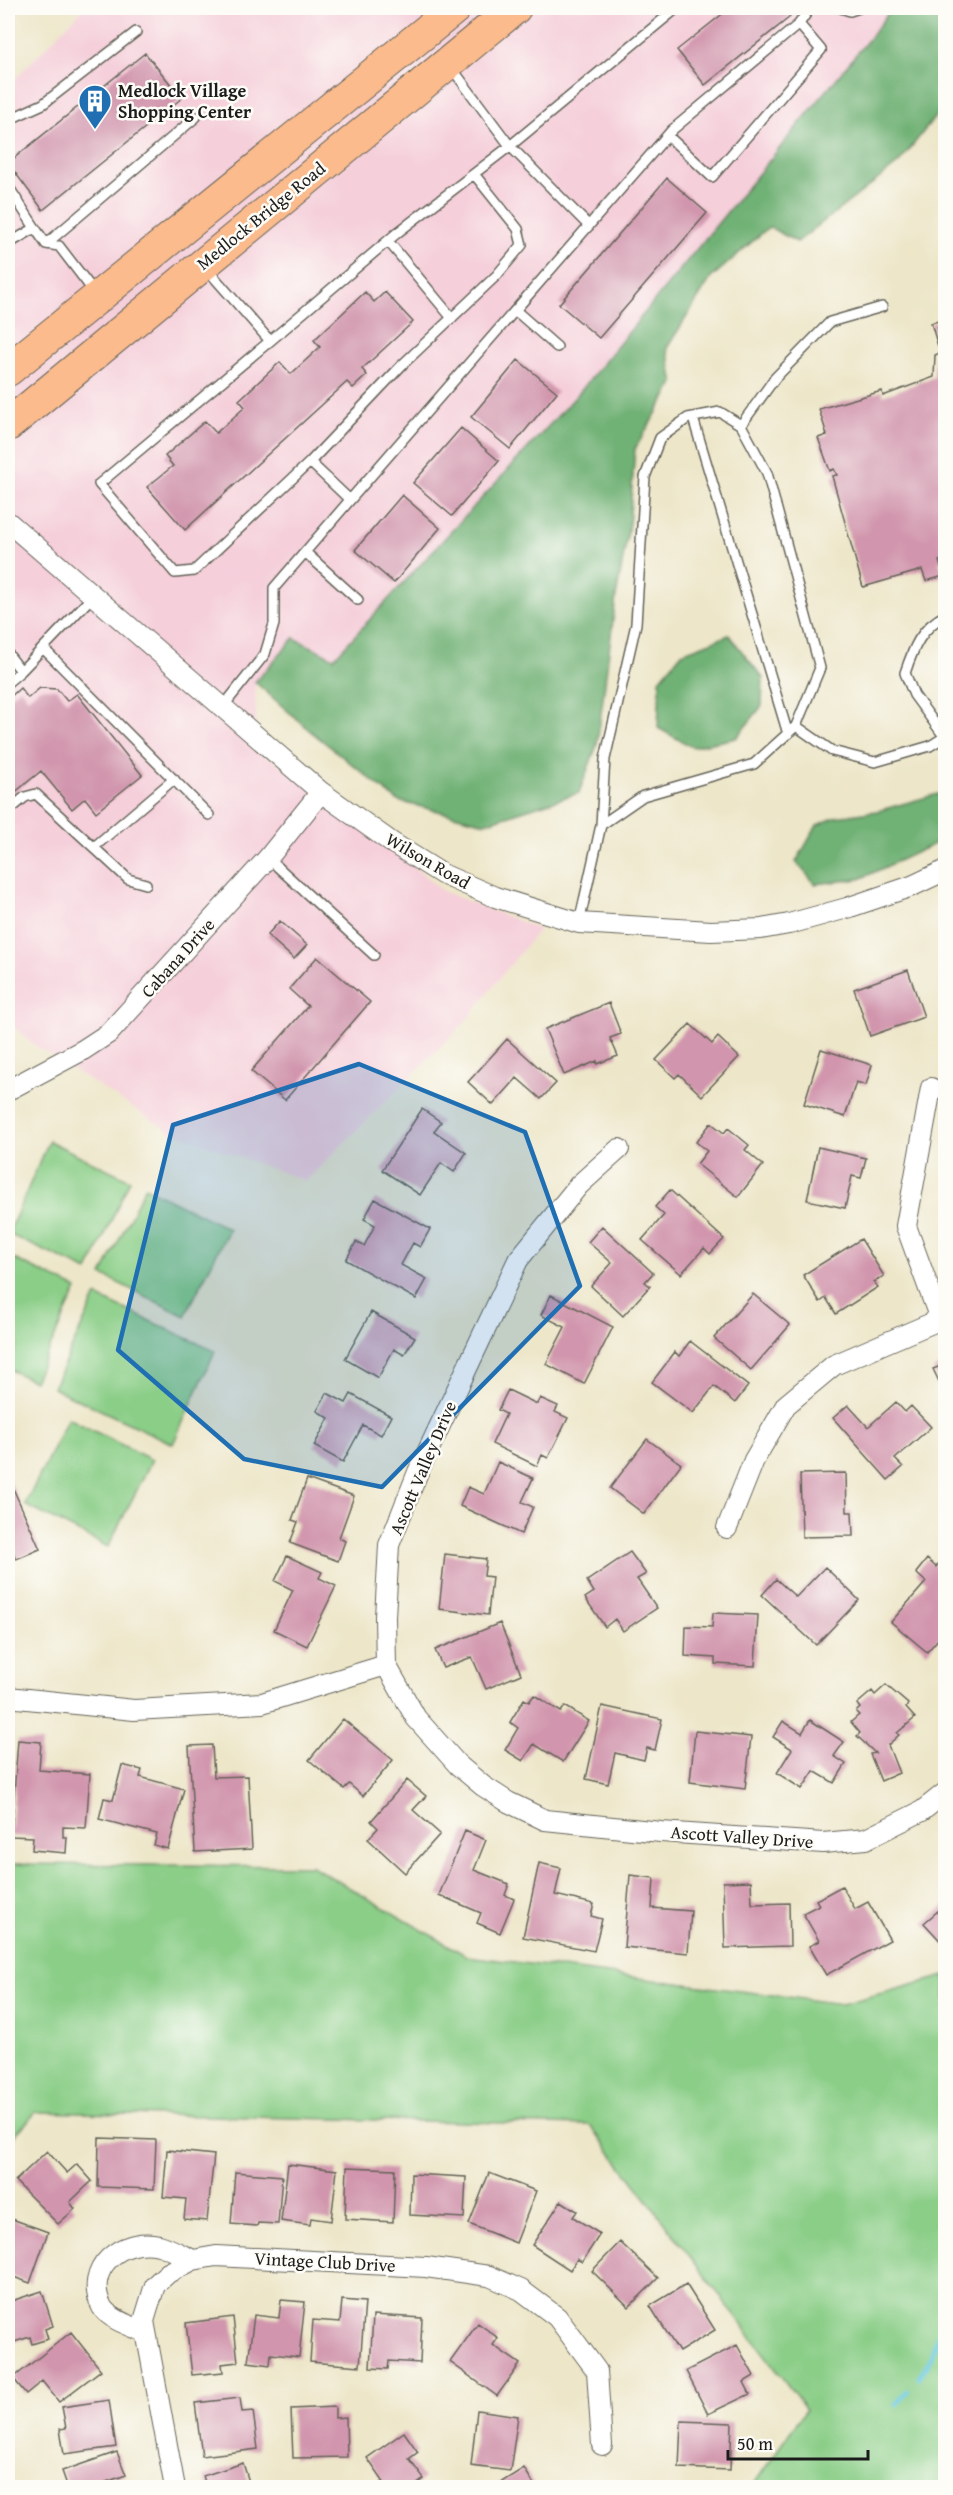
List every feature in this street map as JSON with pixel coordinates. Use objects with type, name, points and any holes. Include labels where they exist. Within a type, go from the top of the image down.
[{"type":"highway","points":[[8,370],[455,8]]},
{"type":"highway","name":"Medlock Bridge Road","points":[[8,425],[515,8]]},
{"type":"street","name":"Wilson Road","points":[[8,522],[321,792],[442,874],[495,897],[579,923],[711,931],[761,929],[847,908],[912,886],[945,870]]},
{"type":"street","name":"Cabana Drive","points":[[8,1090],[110,1033],[268,858],[321,792]]},
{"type":"street","points":[[726,1527],[754,1460],[786,1406],[834,1365],[943,1318],[906,1226],[931,1088]]},
{"type":"street","name":"Ascott Valley Drive","points":[[619,1149],[579,1185],[518,1260],[418,1472],[389,1545],[385,1617],[386,1665],[416,1718],[458,1766],[508,1803],[544,1820],[661,1832],[823,1843],[866,1839],[922,1811],[945,1792]]},
{"type":"street","points":[[8,1697],[135,1710],[262,1703],[386,1665]]},
{"type":"street","points":[[145,2332],[116,2319],[103,2308],[97,2290],[100,2274],[108,2257],[138,2244],[159,2245],[193,2260]]},
{"type":"street","name":"Vintage Club Drive","points":[[175,2487],[144,2321],[155,2285],[168,2273],[193,2260],[216,2256],[426,2267],[489,2276],[521,2290],[557,2317],[597,2371],[602,2445]]},
{"type":"lane","points":[[474,174],[518,229],[522,245],[497,275],[402,364],[310,462],[194,571],[175,573],[99,484],[388,241],[474,174],[510,146],[677,8]]},
{"type":"lane","points":[[222,708],[265,654],[274,624],[274,588],[668,136],[799,24],[810,8]]},
{"type":"lane","points":[[841,8],[850,11],[859,8]]},
{"type":"lane","points":[[668,136],[712,177],[821,50],[799,24]]},
{"type":"lane","points":[[8,120],[43,104],[136,32]]},
{"type":"lane","points":[[448,63],[510,146],[589,226]]},
{"type":"lane","points":[[45,244],[196,117]]},
{"type":"lane","points":[[8,186],[45,244],[59,246],[98,297]]},
{"type":"lane","points":[[8,244],[35,228]]},
{"type":"lane","points":[[388,241],[452,318]]},
{"type":"lane","points":[[202,264],[270,341]]},
{"type":"lane","points":[[741,425],[775,378],[830,322],[882,307]]},
{"type":"lane","points":[[516,311],[557,347]]},
{"type":"lane","points":[[579,923],[601,825],[605,759],[636,624],[645,477],[660,438],[693,418],[720,412],[741,425],[767,473],[820,668],[796,726],[754,764],[643,796],[601,825]]},
{"type":"lane","points":[[693,418],[788,734]]},
{"type":"lane","points":[[310,462],[350,500]]},
{"type":"lane","points":[[305,552],[358,600]]},
{"type":"lane","points":[[8,682],[93,596]]},
{"type":"lane","points":[[796,726],[832,751],[875,762],[930,746],[945,736],[914,695],[904,673],[914,647],[929,625],[945,615]]},
{"type":"lane","points":[[43,648],[209,815]]},
{"type":"lane","points":[[8,654],[21,671]]},
{"type":"lane","points":[[94,847],[174,779]]},
{"type":"lane","points":[[8,811],[25,797],[36,794],[128,879],[146,884]]},
{"type":"lane","points":[[268,858],[374,955]]},
{"type":"highlighted area","points":[[359,1064],[525,1132],[580,1286],[382,1487],[244,1459],[118,1350],[173,1125]]},
{"type":"shaded area","points":[[84,8],[892,8],[578,394],[334,658],[294,638],[255,682],[257,750],[341,803],[442,891],[539,929],[464,1023],[306,1181],[171,1132],[31,1043],[8,1021],[8,86]]},
{"type":"green space","points":[[892,8],[945,8],[945,104],[899,163],[797,242],[769,227],[711,278],[667,348],[674,383],[635,449],[629,527],[616,597],[597,745],[579,793],[485,823],[398,801],[309,730],[255,682],[294,638],[334,658],[578,394]]},
{"type":"green space","points":[[729,635],[763,678],[762,706],[736,738],[692,747],[658,728],[660,679],[682,653]]},
{"type":"green space","points":[[945,792],[945,839],[860,879],[815,884],[796,862],[817,825],[836,817],[877,811]]},
{"type":"green space","points":[[49,1141],[130,1180],[88,1271],[8,1234]]},
{"type":"green space","points":[[145,1187],[229,1229],[185,1316],[102,1275]]},
{"type":"green space","points":[[8,1256],[77,1289],[34,1381],[8,1369]]},
{"type":"green space","points":[[96,1296],[215,1351],[173,1444],[53,1388]]},
{"type":"green space","points":[[68,1418],[152,1460],[108,1547],[25,1505]]},
{"type":"green space","points":[[8,1864],[312,1866],[467,1956],[842,2004],[945,1976],[945,2487],[752,2487],[806,2409],[590,2125],[36,2112],[8,2143]]},
{"type":"building","points":[[730,8],[782,8],[790,17],[705,85],[677,50]]},
{"type":"building","name":"Medlock Village Shopping Center","points":[[145,53],[182,98],[43,210],[8,163]]},
{"type":"building","points":[[667,178],[707,213],[599,338],[559,304]]},
{"type":"building","points":[[365,292],[374,302],[385,292],[413,322],[362,369],[367,375],[353,388],[347,382],[185,530],[147,487],[173,466],[165,456],[205,421],[216,433],[245,407],[239,400],[280,362],[291,374],[320,347],[314,340]]},
{"type":"building","points":[[946,319],[946,559],[939,561],[944,576],[926,581],[922,570],[863,587],[832,476],[837,475],[834,469],[830,471],[818,438],[827,435],[819,409],[882,391],[883,396],[934,377],[935,355],[940,353],[931,323]]},
{"type":"building","points":[[518,360],[557,392],[510,449],[471,417]]},
{"type":"building","points":[[461,428],[499,461],[452,516],[413,483]]},
{"type":"building","points":[[402,495],[440,528],[394,583],[355,550]]},
{"type":"building","points":[[20,688],[28,698],[40,688],[57,689],[67,701],[77,694],[142,775],[96,812],[85,798],[72,809],[41,771],[8,798],[8,699]]},
{"type":"building","points":[[280,921],[307,945],[294,959],[267,935]]},
{"type":"building","points":[[317,957],[370,1002],[285,1100],[251,1071],[308,1006],[289,989]]},
{"type":"building","points":[[908,970],[924,1017],[870,1036],[854,989]]},
{"type":"building","points":[[609,1003],[621,1034],[610,1038],[618,1056],[597,1064],[597,1061],[564,1075],[545,1029]]},
{"type":"building","points":[[690,1024],[712,1044],[718,1037],[739,1057],[702,1096],[679,1074],[675,1078],[656,1060]]},
{"type":"building","points":[[507,1039],[556,1083],[541,1099],[517,1078],[493,1105],[468,1082]]},
{"type":"building","points":[[821,1049],[872,1065],[866,1085],[856,1082],[845,1117],[804,1104]]},
{"type":"building","points":[[422,1109],[441,1122],[434,1131],[466,1153],[454,1172],[441,1163],[420,1195],[382,1170]]},
{"type":"building","points":[[711,1123],[724,1133],[728,1128],[749,1145],[745,1150],[763,1165],[738,1197],[697,1164],[707,1151],[696,1142]]},
{"type":"building","points":[[818,1147],[866,1158],[861,1178],[852,1176],[845,1208],[807,1200]]},
{"type":"building","points":[[670,1190],[724,1239],[710,1254],[704,1248],[681,1274],[642,1240],[664,1215],[655,1207]]},
{"type":"building","points":[[375,1199],[430,1229],[420,1247],[413,1243],[401,1265],[427,1279],[416,1299],[346,1260],[356,1242],[364,1246],[375,1225],[364,1219]]},
{"type":"building","points":[[602,1226],[653,1273],[645,1282],[650,1286],[623,1316],[591,1286],[612,1263],[588,1242]]},
{"type":"building","points":[[861,1239],[884,1276],[874,1282],[878,1287],[836,1314],[826,1298],[820,1302],[803,1275]]},
{"type":"building","points":[[753,1294],[790,1325],[751,1370],[714,1338]]},
{"type":"building","points":[[551,1295],[613,1327],[584,1384],[546,1364],[565,1327],[541,1315]]},
{"type":"building","points":[[371,1312],[415,1337],[404,1355],[394,1349],[378,1378],[345,1359]]},
{"type":"building","points":[[690,1341],[748,1386],[735,1403],[714,1386],[693,1413],[652,1382],[675,1352],[679,1356]]},
{"type":"building","points":[[946,1364],[946,1396],[933,1369]]},
{"type":"building","points":[[508,1390],[537,1404],[540,1398],[558,1406],[555,1412],[568,1418],[548,1458],[542,1455],[537,1466],[492,1444],[506,1414],[498,1410]]},
{"type":"building","points":[[327,1393],[346,1403],[351,1394],[391,1416],[381,1435],[363,1425],[343,1462],[314,1446],[329,1418],[317,1411]]},
{"type":"building","points":[[896,1402],[905,1412],[911,1406],[931,1427],[895,1459],[903,1467],[888,1480],[833,1418],[848,1405],[868,1427]]},
{"type":"building","points":[[647,1439],[681,1464],[644,1514],[610,1488]]},
{"type":"building","points":[[498,1462],[533,1478],[522,1502],[533,1507],[521,1534],[460,1506],[468,1487],[484,1494]]},
{"type":"building","points":[[846,1473],[847,1512],[852,1512],[853,1536],[802,1537],[800,1474]]},
{"type":"building","points":[[8,1477],[40,1549],[16,1559],[8,1541]]},
{"type":"building","points":[[307,1479],[354,1496],[339,1538],[345,1541],[338,1561],[290,1543],[298,1522],[292,1520]]},
{"type":"building","points":[[630,1552],[646,1574],[637,1579],[657,1608],[623,1631],[615,1619],[605,1627],[585,1598],[594,1592],[587,1581]]},
{"type":"building","points":[[445,1554],[486,1559],[484,1576],[492,1577],[488,1615],[439,1609]]},
{"type":"building","points":[[946,1555],[946,1630],[927,1652],[891,1622],[926,1582],[916,1573],[927,1559],[936,1567]]},
{"type":"building","points":[[287,1556],[322,1572],[319,1578],[336,1586],[307,1646],[274,1630],[293,1590],[275,1581]]},
{"type":"building","points":[[825,1567],[859,1600],[816,1645],[762,1595],[776,1579],[796,1597]]},
{"type":"building","points":[[713,1613],[758,1615],[755,1666],[715,1664],[715,1658],[685,1656],[686,1626],[712,1627]]},
{"type":"building","points":[[500,1623],[521,1674],[486,1689],[472,1657],[443,1668],[435,1650]]},
{"type":"building","points":[[886,1685],[908,1704],[906,1708],[915,1718],[897,1733],[899,1735],[888,1745],[899,1773],[881,1781],[870,1754],[875,1753],[857,1736],[860,1733],[851,1722],[859,1715],[856,1712],[860,1708],[857,1704],[872,1691],[875,1695]]},
{"type":"building","points":[[534,1695],[561,1712],[565,1706],[589,1721],[563,1762],[534,1744],[523,1761],[505,1750],[518,1728],[510,1722],[524,1699],[529,1702]]},
{"type":"building","points":[[602,1706],[662,1719],[655,1750],[647,1748],[644,1760],[615,1753],[608,1784],[586,1779]]},
{"type":"building","points":[[343,1719],[393,1760],[363,1796],[349,1784],[344,1789],[309,1760]]},
{"type":"building","points":[[810,1720],[844,1742],[834,1756],[846,1764],[834,1783],[814,1771],[802,1789],[777,1773],[792,1749],[773,1737],[783,1721],[802,1733]]},
{"type":"building","points":[[695,1731],[751,1737],[745,1789],[690,1782]]},
{"type":"building","points":[[18,1740],[41,1742],[39,1770],[90,1774],[86,1828],[63,1827],[63,1837],[67,1837],[66,1853],[32,1850],[33,1837],[11,1836]]},
{"type":"building","points":[[212,1745],[214,1777],[248,1776],[252,1849],[195,1852],[189,1746]]},
{"type":"building","points":[[122,1765],[142,1770],[140,1777],[184,1789],[168,1849],[154,1845],[157,1834],[99,1819],[104,1798],[113,1800]]},
{"type":"building","points":[[407,1780],[426,1796],[413,1810],[440,1834],[405,1873],[368,1839],[378,1828],[371,1821]]},
{"type":"building","points":[[465,1831],[486,1840],[474,1870],[509,1884],[505,1895],[514,1899],[500,1933],[477,1923],[481,1913],[439,1895]]},
{"type":"building","points":[[539,1863],[561,1868],[555,1895],[594,1904],[591,1916],[602,1919],[594,1951],[523,1937]]},
{"type":"building","points":[[630,1875],[654,1878],[652,1908],[691,1911],[688,1953],[624,1947]]},
{"type":"building","points":[[751,1881],[752,1904],[789,1903],[790,1946],[725,1948],[723,1882]]},
{"type":"building","points":[[842,1886],[855,1909],[868,1902],[890,1940],[826,1975],[809,1946],[819,1941],[803,1913],[819,1905],[816,1900]]},
{"type":"building","points":[[946,1904],[946,1947],[924,1923]]},
{"type":"building","points":[[99,2138],[156,2140],[154,2189],[98,2187]]},
{"type":"building","points":[[167,2150],[214,2155],[207,2221],[184,2219],[186,2199],[163,2197]]},
{"type":"building","points":[[47,2151],[67,2173],[77,2164],[92,2181],[70,2202],[75,2209],[58,2224],[15,2181]]},
{"type":"building","points":[[288,2164],[337,2170],[331,2221],[311,2218],[310,2225],[281,2221]]},
{"type":"building","points":[[347,2167],[395,2169],[393,2222],[345,2219]]},
{"type":"building","points":[[235,2172],[282,2176],[278,2224],[258,2223],[257,2226],[231,2224]]},
{"type":"building","points":[[489,2173],[536,2191],[516,2243],[469,2224]]},
{"type":"building","points":[[411,2174],[466,2177],[464,2218],[410,2215]]},
{"type":"building","points":[[561,2201],[577,2211],[573,2217],[600,2234],[582,2262],[577,2259],[570,2270],[532,2245]]},
{"type":"building","points":[[12,2219],[48,2232],[30,2283],[8,2275],[8,2231]]},
{"type":"building","points":[[620,2242],[658,2278],[629,2307],[592,2271]]},
{"type":"building","points":[[686,2284],[715,2330],[679,2352],[650,2306]]},
{"type":"building","points":[[42,2291],[53,2326],[45,2329],[48,2339],[32,2344],[30,2337],[8,2344],[8,2316],[11,2314],[8,2302]]},
{"type":"building","points":[[281,2300],[305,2302],[299,2357],[271,2354],[270,2365],[248,2362],[254,2315],[279,2318]]},
{"type":"building","points":[[342,2300],[365,2302],[360,2366],[310,2362],[313,2320],[340,2322]]},
{"type":"building","points":[[373,2315],[422,2318],[420,2363],[389,2361],[388,2369],[370,2368]]},
{"type":"building","points":[[233,2317],[238,2362],[222,2364],[223,2372],[192,2375],[186,2323]]},
{"type":"building","points":[[478,2323],[498,2338],[493,2345],[520,2364],[497,2396],[450,2362]]},
{"type":"building","points":[[71,2332],[101,2370],[59,2402],[42,2381],[26,2394],[13,2378]]},
{"type":"building","points":[[737,2345],[754,2376],[744,2382],[750,2394],[708,2414],[686,2371]]},
{"type":"building","points":[[240,2398],[242,2412],[253,2411],[258,2449],[202,2456],[195,2403]]},
{"type":"building","points":[[109,2400],[116,2447],[64,2454],[60,2429],[66,2428],[62,2407]]},
{"type":"building","points":[[335,2407],[335,2418],[346,2417],[347,2457],[293,2458],[291,2409]]},
{"type":"building","points":[[477,2410],[518,2416],[510,2471],[471,2466]]},
{"type":"building","points":[[681,2421],[732,2423],[730,2470],[679,2468]]},
{"type":"building","points":[[404,2432],[418,2452],[409,2459],[424,2479],[412,2488],[373,2488],[383,2481],[367,2458]]},
{"type":"building","points":[[117,2452],[126,2475],[106,2482],[107,2488],[68,2488],[62,2471]]},
{"type":"building","points":[[243,2463],[250,2485],[254,2484],[256,2488],[207,2488],[203,2476]]},
{"type":"building","points":[[524,2468],[536,2488],[492,2488]]},
{"type":"waterway","points":[[919,2377],[930,2360],[946,2308]]},
{"type":"waterway","points":[[896,2404],[908,2391]]},
{"type":"place","name":"Medlock Village Shopping Center","points":[[95,130]]}]
